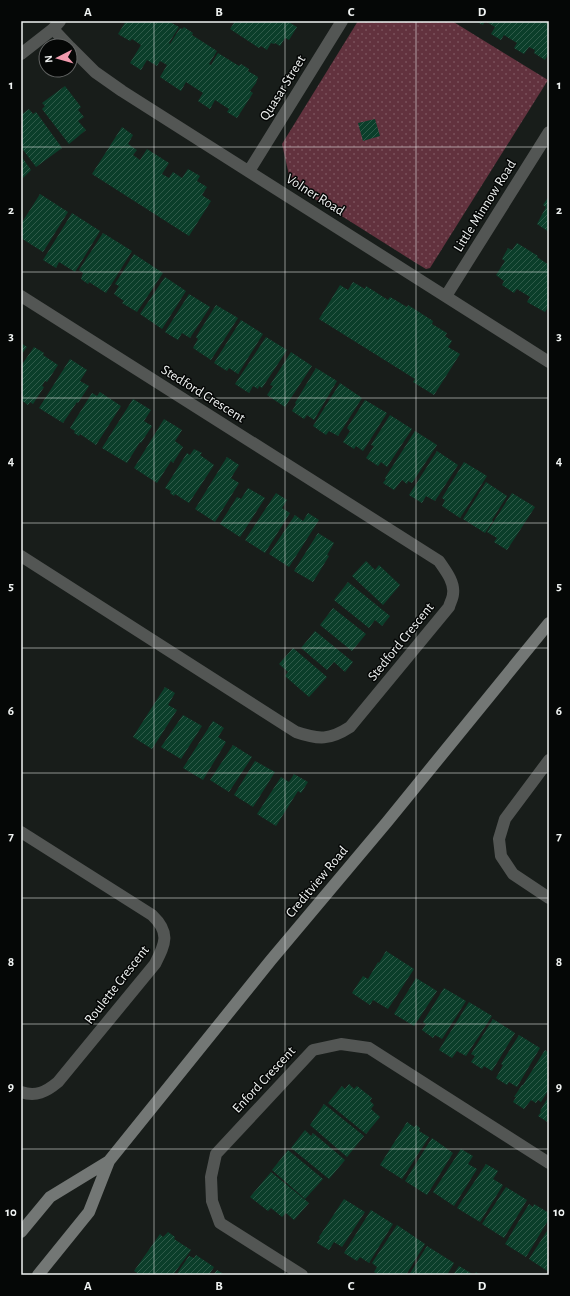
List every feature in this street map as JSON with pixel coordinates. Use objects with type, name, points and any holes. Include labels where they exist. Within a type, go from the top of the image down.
[{"type":"main road","name":"Creditview Road","points":[[38,1275],[89,1212],[109,1161],[271,960],[387,822],[549,623]]},
{"type":"main road","name":"Creditview Road","points":[[21,1232],[50,1198],[109,1161]]},
{"type":"street","name":"Quasar Street","points":[[249,171],[342,21]]},
{"type":"street","name":"Volner Road","points":[[57,25],[65,38]]},
{"type":"street","points":[[21,54],[57,25]]},
{"type":"street","name":"Volner Road","points":[[78,55],[95,72],[549,362]]},
{"type":"street","name":"Little Minnow Road","points":[[446,296],[549,132]]},
{"type":"street","name":"Stedford Crescent","points":[[21,296],[439,561],[447,572],[452,585],[453,594],[449,607],[350,727],[339,734],[325,738],[311,737],[296,732],[21,556]]},
{"type":"street","points":[[549,760],[505,819],[499,838],[501,856],[513,874],[549,898]]},
{"type":"street","name":"Roulette Crescent","points":[[21,832],[152,915],[160,923],[164,934],[164,947],[155,964],[58,1082],[48,1090],[37,1094],[21,1092]]},
{"type":"street","name":"Enford Crescent","points":[[302,1275],[220,1223],[212,1200],[211,1177],[216,1154],[313,1050],[341,1044],[370,1048],[549,1163]]},
{"type":"shaded area","points":[[358,21],[452,21],[548,80],[430,268],[426,269],[416,263],[291,184],[282,144]]},
{"type":"building","points":[[126,21],[168,21],[179,27],[169,43],[170,44],[180,28],[182,29],[184,27],[193,33],[192,35],[217,51],[209,64],[211,65],[218,53],[239,66],[241,64],[249,69],[248,71],[258,77],[256,83],[250,91],[253,93],[237,118],[227,112],[229,109],[215,100],[210,109],[198,101],[203,93],[186,82],[181,91],[160,77],[167,65],[160,61],[157,66],[147,60],[141,70],[130,63],[141,45],[132,39],[130,41],[118,34]]},
{"type":"building","points":[[235,21],[287,21],[297,27],[289,40],[285,38],[280,46],[275,43],[271,43],[267,50],[261,46],[259,48],[230,29]]},
{"type":"building","points":[[475,21],[485,21],[483,25]]},
{"type":"building","points":[[485,21],[549,21],[549,53],[545,60],[534,53],[535,50],[529,47],[524,54],[514,48],[517,43],[504,35],[501,40],[491,34],[495,27]]},
{"type":"building","points":[[65,86],[81,107],[78,110],[84,117],[78,121],[86,130],[69,144],[42,109],[45,106],[42,103]]},
{"type":"building","points":[[29,109],[33,114],[36,112],[62,148],[36,167],[21,147],[21,115]]},
{"type":"building","points":[[375,119],[380,136],[363,141],[358,123]]},
{"type":"building","points":[[122,127],[133,135],[128,144],[137,150],[133,155],[140,160],[147,149],[169,163],[162,174],[169,178],[173,172],[182,178],[188,169],[200,176],[197,181],[207,187],[202,195],[211,201],[189,236],[92,174]]},
{"type":"building","points":[[21,156],[31,170],[23,178],[21,178]]},
{"type":"building","points":[[40,194],[68,212],[43,252],[21,238],[21,224]]},
{"type":"building","points":[[549,196],[549,232],[537,224],[546,207],[543,205]]},
{"type":"building","points":[[72,213],[100,231],[75,272],[59,262],[56,268],[43,260]]},
{"type":"building","points":[[103,233],[132,251],[106,293],[89,282],[88,284],[81,279],[83,273],[79,270]]},
{"type":"building","points":[[517,243],[549,265],[549,306],[545,312],[527,302],[530,297],[517,289],[514,293],[502,285],[504,281],[496,275],[505,261],[502,259],[508,248],[512,250]]},
{"type":"building","points":[[134,254],[163,273],[137,312],[122,303],[124,301],[114,294],[119,286],[115,284]]},
{"type":"building","points":[[165,277],[186,291],[162,329],[140,314]]},
{"type":"building","points":[[353,282],[365,289],[366,286],[388,300],[390,297],[407,307],[408,305],[433,321],[432,324],[447,333],[445,336],[452,341],[448,347],[460,354],[434,395],[413,382],[415,379],[319,319],[340,285],[348,290]]},
{"type":"building","points":[[189,294],[210,307],[190,338],[182,333],[178,340],[165,332]]},
{"type":"building","points":[[216,305],[238,318],[211,360],[193,348],[198,339],[196,337]]},
{"type":"building","points":[[241,320],[263,334],[238,374],[229,368],[227,371],[214,363]]},
{"type":"building","points":[[266,337],[287,350],[262,388],[259,386],[258,389],[253,386],[249,393],[235,384]]},
{"type":"building","points":[[21,343],[27,347],[21,355]]},
{"type":"building","points":[[34,347],[58,365],[47,382],[45,381],[42,386],[44,387],[33,404],[30,402],[28,405],[21,400],[21,366]]},
{"type":"building","points":[[291,352],[312,366],[285,407],[267,395],[273,386],[270,385]]},
{"type":"building","points":[[70,359],[87,370],[80,381],[89,386],[63,423],[39,408]]},
{"type":"building","points":[[316,368],[337,381],[314,420],[307,415],[304,419],[292,411],[296,404],[295,403]]},
{"type":"building","points":[[340,383],[362,398],[338,436],[329,431],[326,435],[313,426]]},
{"type":"building","points":[[100,392],[121,406],[96,445],[80,434],[79,436],[74,433],[75,431],[70,428],[92,393],[97,396]]},
{"type":"building","points":[[133,399],[151,410],[144,421],[152,426],[127,463],[102,448]]},
{"type":"building","points":[[365,400],[387,413],[363,451],[356,446],[354,449],[343,442],[350,431],[347,428]]},
{"type":"building","points":[[390,415],[412,429],[387,467],[381,462],[378,466],[366,458],[374,446],[371,445]]},
{"type":"building","points":[[164,419],[182,430],[175,441],[183,447],[173,463],[171,461],[157,483],[134,468]]},
{"type":"building","points":[[415,431],[437,445],[412,483],[408,481],[407,484],[402,480],[394,490],[383,483]]},
{"type":"building","points":[[194,449],[202,453],[200,455],[214,465],[189,503],[175,494],[174,496],[170,493],[171,491],[165,488],[187,453],[190,455]]},
{"type":"building","points":[[437,451],[458,465],[435,501],[426,496],[422,503],[409,495]]},
{"type":"building","points":[[227,457],[239,465],[231,478],[239,483],[215,522],[195,509]]},
{"type":"building","points":[[464,462],[487,476],[460,518],[442,506],[445,500],[442,498]]},
{"type":"building","points":[[486,482],[507,496],[485,533],[463,519]]},
{"type":"building","points":[[248,488],[265,498],[240,537],[220,524],[237,497],[241,499]]},
{"type":"building","points":[[276,493],[287,500],[282,508],[290,513],[265,553],[245,540]]},
{"type":"building","points":[[512,493],[535,507],[507,550],[494,542],[497,538],[487,532]]},
{"type":"building","points":[[308,513],[319,520],[289,567],[269,554],[295,515],[303,521]]},
{"type":"building","points":[[318,533],[334,543],[327,555],[329,556],[313,582],[294,571]]},
{"type":"building","points":[[366,561],[375,570],[379,565],[400,585],[383,605],[352,576]]},
{"type":"building","points":[[348,582],[390,616],[382,626],[375,620],[369,628],[334,600]]},
{"type":"building","points":[[333,608],[366,634],[352,651],[320,625]]},
{"type":"building","points":[[315,631],[353,662],[345,672],[334,662],[327,670],[301,648]]},
{"type":"building","points":[[293,648],[327,677],[309,697],[285,676],[288,672],[279,664]]},
{"type":"building","points":[[165,687],[175,693],[168,705],[177,710],[152,749],[133,737]]},
{"type":"building","points":[[183,715],[202,726],[181,759],[161,747]]},
{"type":"building","points":[[213,721],[224,728],[218,737],[226,742],[203,780],[183,768]]},
{"type":"building","points":[[233,745],[252,757],[229,792],[210,780]]},
{"type":"building","points":[[255,761],[275,772],[253,807],[234,795]]},
{"type":"building","points":[[294,774],[308,782],[301,793],[298,791],[276,826],[257,814],[281,777],[289,782]]},
{"type":"building","points":[[386,951],[414,969],[388,1009],[373,1000],[370,1005],[352,993],[363,976],[368,979]]},
{"type":"building","points":[[416,978],[437,991],[414,1026],[394,1014]]},
{"type":"building","points":[[444,988],[466,1001],[442,1039],[435,1035],[433,1038],[422,1030],[426,1024],[423,1022]]},
{"type":"building","points":[[469,1002],[492,1016],[466,1056],[457,1051],[452,1058],[439,1050]]},
{"type":"building","points":[[493,1019],[515,1033],[492,1071],[484,1066],[482,1069],[471,1062],[475,1056],[471,1054]]},
{"type":"building","points":[[519,1035],[540,1048],[517,1087],[509,1082],[507,1085],[496,1078],[503,1065],[501,1064]]},
{"type":"building","points":[[545,1050],[549,1053],[549,1089],[541,1102],[538,1100],[536,1103],[531,1100],[524,1109],[513,1102],[516,1097],[514,1097]]},
{"type":"building","points":[[349,1084],[354,1089],[357,1086],[372,1098],[370,1101],[374,1105],[371,1109],[380,1117],[366,1134],[328,1103],[342,1086],[345,1089]]},
{"type":"building","points":[[549,1096],[549,1123],[538,1116]]},
{"type":"building","points":[[324,1104],[364,1136],[347,1157],[310,1125]]},
{"type":"building","points":[[407,1122],[414,1127],[416,1125],[420,1128],[419,1131],[429,1137],[402,1179],[380,1165]]},
{"type":"building","points":[[305,1130],[311,1136],[313,1133],[345,1160],[329,1179],[291,1148]]},
{"type":"building","points":[[432,1138],[453,1153],[427,1195],[405,1181]]},
{"type":"building","points":[[461,1149],[473,1156],[468,1164],[477,1169],[454,1206],[433,1192]]},
{"type":"building","points":[[288,1150],[323,1179],[305,1199],[272,1170]]},
{"type":"building","points":[[486,1164],[498,1171],[493,1179],[503,1185],[480,1222],[457,1208]]},
{"type":"building","points":[[271,1172],[309,1203],[294,1220],[286,1213],[282,1217],[271,1208],[268,1211],[250,1197]]},
{"type":"building","points":[[506,1187],[527,1200],[504,1238],[482,1224]]},
{"type":"building","points":[[344,1199],[365,1212],[342,1247],[334,1242],[329,1250],[317,1243],[320,1238],[319,1237]]},
{"type":"building","points":[[529,1204],[533,1207],[534,1204],[549,1213],[549,1219],[526,1257],[505,1244]]},
{"type":"building","points":[[371,1210],[393,1224],[369,1263],[360,1257],[357,1261],[344,1253]]},
{"type":"building","points":[[397,1225],[425,1244],[406,1275],[379,1275],[374,1272],[377,1267],[372,1263]]},
{"type":"building","points":[[549,1228],[549,1272],[529,1259]]},
{"type":"building","points":[[168,1232],[175,1237],[174,1239],[191,1250],[173,1275],[140,1275],[134,1271],[160,1234],[163,1237]]},
{"type":"building","points":[[427,1246],[454,1263],[447,1275],[409,1275]]},
{"type":"building","points":[[196,1255],[214,1267],[209,1275],[176,1275],[189,1256],[194,1258]]},
{"type":"building","points":[[459,1266],[474,1275],[453,1275]]},
{"type":"building","points":[[217,1270],[225,1275],[213,1275]]}]
